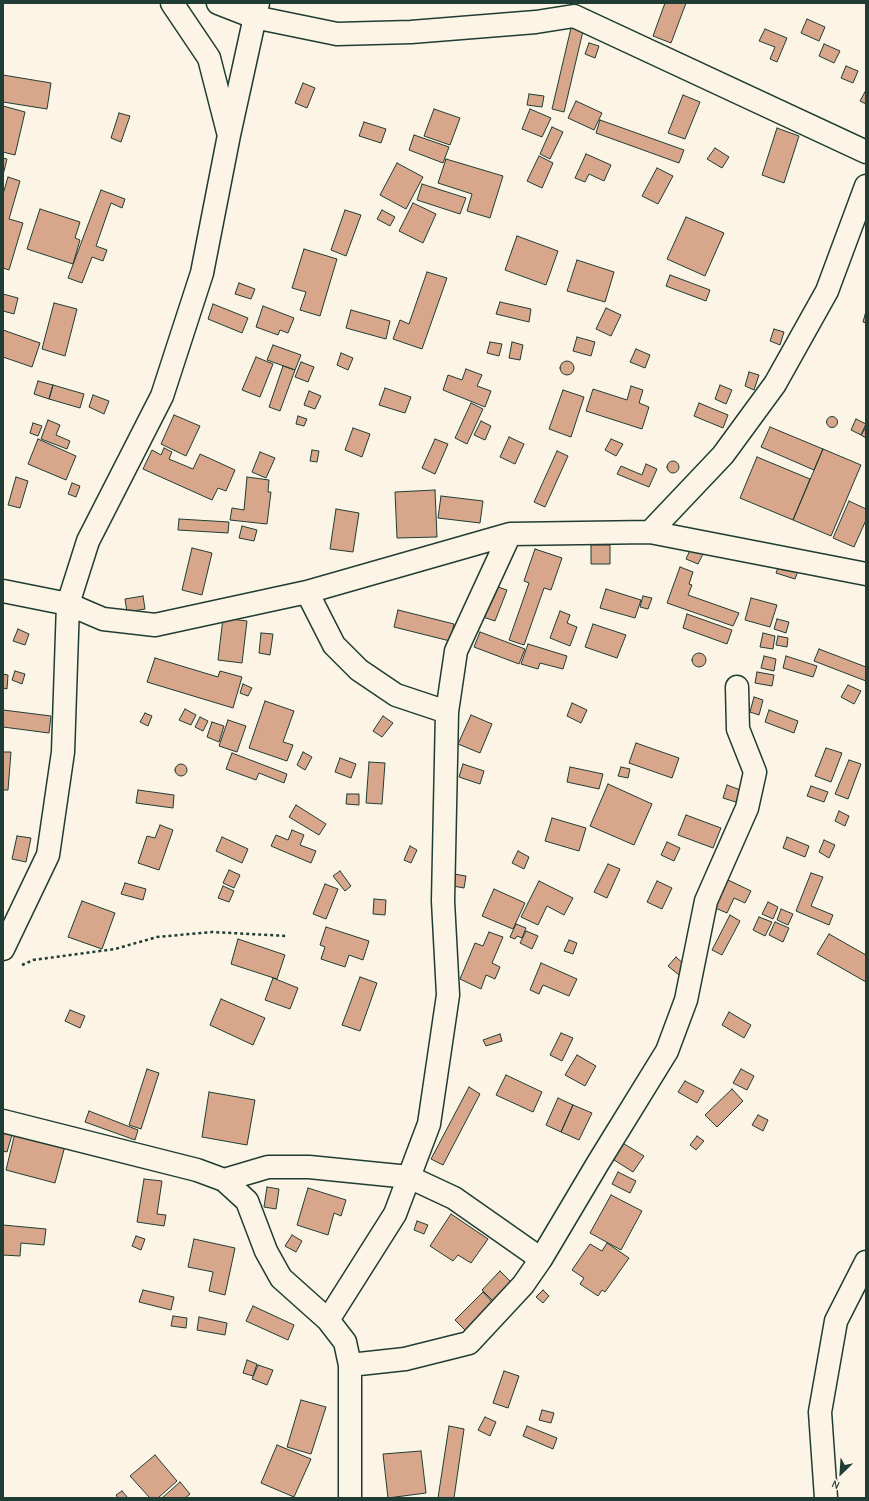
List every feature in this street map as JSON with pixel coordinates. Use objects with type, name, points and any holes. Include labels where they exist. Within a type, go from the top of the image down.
[{"type":"street","points":[[172,3],[209,58],[229,135]]},
{"type":"street","points":[[218,3],[256,10],[337,34],[411,32],[536,22],[574,16],[866,152]]},
{"type":"street","points":[[3,949],[48,855],[63,752],[68,604],[88,541],[162,396],[202,272],[229,135],[256,10]]},
{"type":"street","points":[[650,532],[723,456],[774,384],[827,291],[866,186]]},
{"type":"street","points":[[3,591],[68,604],[103,619],[155,625],[306,592],[510,534],[650,532],[866,574]]},
{"type":"street","points":[[328,1320],[395,1214],[429,1124],[448,995],[443,901],[447,712],[456,651],[510,534]]},
{"type":"street","points":[[306,592],[334,645],[359,670],[396,695],[447,712]]},
{"type":"street","points":[[350,1365],[405,1359],[469,1343],[523,1285],[542,1259],[598,1162],[667,1051],[686,1000],[706,902],[747,808],[755,772],[738,729],[737,687]]},
{"type":"street","points":[[3,1121],[197,1170],[224,1180],[247,1202],[266,1251],[281,1278],[328,1320],[345,1342],[350,1365],[350,1498]]},
{"type":"street","points":[[224,1180],[268,1167],[309,1168],[409,1177],[454,1198],[542,1259]]},
{"type":"street","points":[[826,1498],[820,1412],[836,1321],[866,1262]]},
{"type":"path","points":[[18,966],[33,960],[115,949],[156,937],[212,932],[287,936]]},
{"type":"building","points":[[665,3],[686,3],[671,43],[653,36]]},
{"type":"building","points":[[807,19],[825,27],[819,41],[801,33]]},
{"type":"building","points":[[571,28],[583,31],[564,112],[552,109]]},
{"type":"building","points":[[765,29],[787,38],[777,62],[770,59],[775,47],[759,41]]},
{"type":"building","points":[[589,43],[599,46],[595,58],[585,54]]},
{"type":"building","points":[[824,44],[840,51],[834,63],[819,56]]},
{"type":"building","points":[[846,66],[858,71],[853,83],[841,78]]},
{"type":"building","points":[[3,75],[51,83],[47,109],[3,102]]},
{"type":"building","points":[[303,83],[315,88],[307,108],[295,103]]},
{"type":"building","points":[[866,90],[866,104],[860,101]]},
{"type":"building","points":[[529,94],[544,96],[542,107],[527,105]]},
{"type":"building","points":[[683,95],[700,102],[685,139],[668,133]]},
{"type":"building","points":[[576,101],[602,113],[594,130],[568,118]]},
{"type":"building","points":[[3,106],[25,112],[15,155],[3,152]]},
{"type":"building","points":[[434,109],[460,118],[450,145],[424,136]]},
{"type":"building","points":[[530,109],[551,118],[542,137],[522,129]]},
{"type":"building","points":[[119,113],[130,116],[121,142],[111,138]]},
{"type":"building","points":[[600,120],[684,150],[679,163],[596,133]]},
{"type":"building","points":[[364,122],[386,129],[381,143],[359,136]]},
{"type":"building","points":[[552,127],[563,132],[550,159],[540,154]]},
{"type":"building","points":[[777,128],[799,136],[784,183],[762,175]]},
{"type":"building","points":[[414,135],[449,147],[443,163],[409,150]]},
{"type":"building","points":[[715,148],[729,157],[722,168],[707,159]]},
{"type":"building","points":[[586,154],[611,165],[604,181],[589,174],[585,182],[575,178]]},
{"type":"building","points":[[539,156],[553,163],[542,188],[527,181]]},
{"type":"building","points":[[3,158],[7,159],[3,175]]},
{"type":"building","points":[[446,159],[503,176],[490,218],[467,211],[472,194],[438,183]]},
{"type":"building","points":[[397,163],[423,177],[406,209],[380,195]]},
{"type":"building","points":[[657,168],[673,176],[658,204],[642,196]]},
{"type":"building","points":[[8,177],[20,181],[9,219],[23,223],[9,270],[3,268],[3,194]]},
{"type":"building","points":[[422,184],[466,198],[460,214],[417,200]]},
{"type":"building","points":[[101,190],[125,199],[122,208],[111,203],[96,246],[107,250],[103,261],[92,257],[82,283],[68,278]]},
{"type":"building","points":[[413,203],[436,214],[423,243],[399,231]]},
{"type":"building","points":[[40,209],[80,222],[75,238],[80,240],[73,264],[27,249]]},
{"type":"building","points":[[345,210],[361,215],[346,256],[331,250]]},
{"type":"building","points":[[382,210],[395,217],[390,226],[377,219]]},
{"type":"building","points":[[686,217],[724,233],[705,276],[667,259]]},
{"type":"building","points":[[517,236],[558,251],[546,285],[505,270]]},
{"type":"building","points":[[304,249],[337,259],[320,316],[300,310],[306,292],[292,288]]},
{"type":"building","points":[[577,260],[614,272],[605,302],[567,291]]},
{"type":"building","points":[[427,272],[447,278],[422,349],[393,339],[400,320],[409,324]]},
{"type":"building","points":[[670,275],[710,290],[706,301],[666,286]]},
{"type":"building","points":[[239,283],[255,289],[251,299],[235,294]]},
{"type":"building","points":[[3,294],[18,298],[14,314],[3,311]]},
{"type":"building","points":[[500,302],[531,309],[529,322],[496,314]]},
{"type":"building","points":[[54,303],[77,309],[65,356],[42,349]]},
{"type":"building","points":[[213,304],[248,318],[242,333],[208,319]]},
{"type":"building","points":[[263,306],[294,318],[288,333],[280,330],[278,335],[256,327]]},
{"type":"building","points":[[606,308],[621,315],[611,336],[596,329]]},
{"type":"building","points":[[351,310],[390,321],[386,339],[346,328]]},
{"type":"building","points":[[866,311],[866,323],[863,322]]},
{"type":"building","points":[[774,329],[784,332],[780,345],[770,341]]},
{"type":"building","points":[[3,330],[40,343],[32,367],[3,357]]},
{"type":"building","points":[[577,337],[595,342],[591,356],[573,351]]},
{"type":"building","points":[[490,342],[502,344],[499,356],[487,353]]},
{"type":"building","points":[[512,342],[523,345],[520,360],[509,358]]},
{"type":"building","points":[[273,345],[301,355],[295,370],[267,360]]},
{"type":"building","points":[[636,349],[650,355],[645,368],[630,362]]},
{"type":"building","points":[[341,353],[353,358],[348,370],[337,365]]},
{"type":"building","points":[[256,357],[273,364],[260,397],[242,390]]},
{"type":"building","points":[[564,361],[570,361],[574,365],[574,371],[570,375],[564,375],[560,371],[560,365]]},
{"type":"building","points":[[301,362],[314,367],[308,382],[295,377]]},
{"type":"building","points":[[283,366],[295,370],[280,411],[269,407]]},
{"type":"building","points":[[466,369],[482,375],[477,386],[491,391],[485,407],[443,390],[448,375],[462,380]]},
{"type":"building","points":[[749,372],[759,375],[754,390],[745,386]]},
{"type":"building","points":[[38,381],[53,385],[49,399],[34,394]]},
{"type":"building","points":[[53,385],[84,394],[80,408],[49,399]]},
{"type":"building","points":[[720,385],[732,390],[726,404],[715,399]]},
{"type":"building","points":[[631,386],[643,390],[639,403],[649,407],[642,429],[586,411],[593,389],[627,400]]},
{"type":"building","points":[[385,388],[411,397],[405,413],[379,405]]},
{"type":"building","points":[[563,390],[584,397],[571,437],[549,429]]},
{"type":"building","points":[[309,391],[321,396],[315,409],[304,405]]},
{"type":"building","points":[[93,395],[109,401],[104,414],[89,407]]},
{"type":"building","points":[[471,403],[483,409],[467,444],[455,438]]},
{"type":"building","points":[[699,403],[728,415],[723,428],[694,416]]},
{"type":"building","points":[[174,415],[200,426],[186,456],[161,444]]},
{"type":"building","points":[[298,416],[307,419],[304,426],[296,424]]},
{"type":"building","points":[[830,417],[834,417],[836,418],[836,426],[830,427],[827,424],[827,420]]},
{"type":"building","points":[[856,419],[866,424],[861,435],[851,430]]},
{"type":"building","points":[[48,420],[60,425],[56,435],[70,441],[67,449],[41,439]]},
{"type":"building","points":[[481,421],[491,426],[485,440],[474,435]]},
{"type":"building","points":[[33,423],[42,426],[38,436],[30,433]]},
{"type":"building","points":[[770,427],[823,449],[814,470],[761,447]]},
{"type":"building","points":[[866,427],[866,438],[861,435]]},
{"type":"building","points":[[353,428],[370,434],[362,457],[345,450]]},
{"type":"building","points":[[509,437],[524,444],[515,464],[500,457]]},
{"type":"building","points":[[38,439],[76,456],[66,480],[28,464]]},
{"type":"building","points":[[435,439],[448,444],[435,474],[422,468]]},
{"type":"building","points":[[611,439],[623,444],[616,456],[605,450]]},
{"type":"building","points":[[164,448],[172,452],[169,459],[193,469],[200,454],[235,470],[226,491],[218,488],[212,500],[143,469],[152,450],[161,455]]},
{"type":"building","points":[[823,449],[861,465],[831,536],[793,520]]},
{"type":"building","points":[[312,450],[319,451],[317,462],[310,461]]},
{"type":"building","points":[[557,451],[568,456],[545,507],[534,502]]},
{"type":"building","points":[[260,452],[275,458],[266,478],[252,472]]},
{"type":"building","points":[[757,457],[810,479],[793,520],[740,498]]},
{"type":"building","points":[[671,461],[675,461],[679,467],[675,473],[671,473],[667,469],[667,465]]},
{"type":"building","points":[[646,464],[657,469],[649,487],[617,474],[621,466],[642,475]]},
{"type":"building","points":[[16,477],[28,481],[20,508],[8,505]]},
{"type":"building","points":[[247,477],[269,480],[268,492],[271,492],[267,524],[230,520],[232,508],[244,510]]},
{"type":"building","points":[[72,483],[80,486],[76,497],[68,494]]},
{"type":"building","points":[[435,490],[437,537],[397,538],[395,492]]},
{"type":"building","points":[[441,496],[483,501],[480,523],[438,518]]},
{"type":"building","points":[[849,501],[866,509],[866,520],[854,547],[833,538]]},
{"type":"building","points":[[336,509],[359,513],[353,552],[330,549]]},
{"type":"building","points":[[179,519],[229,522],[228,533],[178,530]]},
{"type":"building","points":[[242,526],[257,530],[254,541],[239,538]]},
{"type":"building","points":[[591,545],[610,545],[610,564],[591,564]]},
{"type":"building","points":[[692,546],[704,552],[698,564],[686,559]]},
{"type":"building","points":[[192,548],[212,553],[202,595],[182,590]]},
{"type":"building","points":[[535,549],[562,558],[551,590],[544,588],[524,645],[509,640],[529,583],[524,581]]},
{"type":"building","points":[[779,565],[798,571],[795,579],[776,573]]},
{"type":"building","points":[[680,567],[693,572],[689,584],[692,585],[688,595],[739,613],[733,626],[667,603]]},
{"type":"building","points":[[495,586],[507,590],[495,621],[483,617]]},
{"type":"building","points":[[606,589],[641,600],[635,618],[600,608]]},
{"type":"building","points":[[143,596],[145,609],[127,612],[125,599]]},
{"type":"building","points":[[643,596],[652,598],[648,609],[640,607]]},
{"type":"building","points":[[751,598],[777,605],[770,627],[745,620]]},
{"type":"building","points":[[398,610],[454,624],[450,641],[394,627]]},
{"type":"building","points":[[560,611],[570,615],[567,623],[577,627],[570,646],[550,638]]},
{"type":"building","points":[[687,614],[732,630],[727,644],[683,628]]},
{"type":"building","points":[[223,618],[247,621],[242,663],[218,660]]},
{"type":"building","points":[[777,619],[789,622],[786,633],[774,629]]},
{"type":"building","points":[[593,624],[626,635],[617,658],[585,647]]},
{"type":"building","points":[[18,629],[29,634],[25,645],[13,641]]},
{"type":"building","points":[[480,632],[525,649],[519,664],[474,647]]},
{"type":"building","points":[[261,633],[273,634],[270,655],[259,653]]},
{"type":"building","points":[[763,633],[775,636],[773,649],[760,647]]},
{"type":"building","points":[[778,636],[788,638],[787,647],[776,645]]},
{"type":"building","points":[[528,644],[567,656],[563,669],[540,663],[538,669],[521,664]]},
{"type":"building","points":[[819,649],[866,667],[866,681],[814,661]]},
{"type":"building","points":[[696,653],[702,653],[706,657],[706,663],[702,667],[696,667],[692,663],[692,657]]},
{"type":"building","points":[[764,656],[776,659],[774,671],[761,668]]},
{"type":"building","points":[[786,656],[817,666],[813,677],[783,668]]},
{"type":"building","points":[[155,658],[218,677],[220,671],[242,677],[233,708],[147,682]]},
{"type":"building","points":[[15,671],[25,674],[22,684],[12,680]]},
{"type":"building","points":[[757,672],[774,675],[772,686],[755,683]]},
{"type":"building","points":[[3,674],[8,675],[7,689],[3,688]]},
{"type":"building","points":[[243,684],[252,688],[248,696],[240,693]]},
{"type":"building","points":[[848,685],[861,691],[854,704],[841,697]]},
{"type":"building","points":[[754,697],[763,700],[759,715],[750,712]]},
{"type":"building","points":[[265,701],[294,711],[283,742],[293,745],[287,761],[249,748]]},
{"type":"building","points":[[572,703],[587,710],[581,723],[567,716]]},
{"type":"building","points":[[185,709],[196,715],[191,725],[179,720]]},
{"type":"building","points":[[3,710],[51,716],[49,733],[3,727]]},
{"type":"building","points":[[769,710],[798,721],[794,733],[765,722]]},
{"type":"building","points":[[145,713],[152,716],[148,726],[140,722]]},
{"type":"building","points":[[471,715],[492,724],[480,753],[458,744]]},
{"type":"building","points":[[383,716],[393,723],[382,737],[373,731]]},
{"type":"building","points":[[200,717],[208,721],[203,731],[195,727]]},
{"type":"building","points":[[228,720],[246,726],[237,752],[219,746]]},
{"type":"building","points":[[212,722],[224,726],[219,742],[207,737]]},
{"type":"building","points":[[636,743],[679,758],[672,778],[629,763]]},
{"type":"building","points":[[826,748],[842,753],[831,782],[815,776]]},
{"type":"building","points":[[3,752],[11,752],[8,790],[3,790]]},
{"type":"building","points":[[303,752],[312,757],[305,770],[297,765]]},
{"type":"building","points":[[232,753],[287,774],[284,783],[259,773],[256,780],[226,769]]},
{"type":"building","points":[[340,758],[356,764],[351,778],[335,772]]},
{"type":"building","points":[[849,760],[861,764],[848,799],[835,794]]},
{"type":"building","points":[[369,762],[385,763],[382,804],[366,803]]},
{"type":"building","points":[[183,764],[186,765],[186,775],[179,776],[176,775],[175,768],[176,765]]},
{"type":"building","points":[[463,764],[484,771],[480,784],[459,777]]},
{"type":"building","points":[[570,767],[603,774],[599,789],[567,782]]},
{"type":"building","points":[[621,767],[630,769],[628,778],[618,776]]},
{"type":"building","points":[[608,784],[652,804],[634,845],[590,826]]},
{"type":"building","points":[[727,785],[743,791],[739,803],[723,798]]},
{"type":"building","points":[[811,786],[828,792],[824,802],[807,796]]},
{"type":"building","points":[[138,790],[174,795],[173,808],[136,803]]},
{"type":"building","points":[[347,794],[359,794],[359,805],[346,804]]},
{"type":"building","points":[[296,805],[326,824],[319,835],[289,817]]},
{"type":"building","points":[[839,811],[849,816],[845,826],[835,821]]},
{"type":"building","points":[[686,815],[721,828],[713,848],[678,835]]},
{"type":"building","points":[[552,818],[586,828],[579,851],[545,841]]},
{"type":"building","points":[[160,825],[173,830],[159,870],[138,863],[147,836],[155,838]]},
{"type":"building","points":[[292,830],[304,835],[300,845],[316,851],[311,863],[271,846],[276,835],[288,840]]},
{"type":"building","points":[[17,836],[31,838],[26,862],[12,859]]},
{"type":"building","points":[[222,837],[248,849],[242,863],[216,851]]},
{"type":"building","points":[[787,837],[809,846],[805,857],[783,848]]},
{"type":"building","points":[[824,840],[835,845],[829,858],[819,852]]},
{"type":"building","points":[[667,842],[680,848],[674,861],[661,855]]},
{"type":"building","points":[[410,846],[417,850],[411,863],[404,860]]},
{"type":"building","points":[[518,851],[529,857],[524,869],[512,863]]},
{"type":"building","points":[[608,864],[620,869],[607,898],[594,892]]},
{"type":"building","points":[[229,870],[240,875],[234,888],[223,883]]},
{"type":"building","points":[[340,871],[351,886],[345,891],[333,876]]},
{"type":"building","points":[[811,873],[823,877],[811,906],[833,915],[829,925],[796,911]]},
{"type":"building","points":[[454,874],[466,876],[464,888],[453,886]]},
{"type":"building","points":[[726,879],[751,891],[745,903],[734,898],[727,913],[713,907]]},
{"type":"building","points":[[539,881],[573,898],[564,915],[547,906],[538,925],[521,917]]},
{"type":"building","points":[[657,881],[672,888],[662,909],[647,902]]},
{"type":"building","points":[[125,883],[146,889],[143,900],[121,894]]},
{"type":"building","points":[[325,884],[338,889],[326,919],[313,914]]},
{"type":"building","points":[[223,886],[234,891],[229,902],[218,898]]},
{"type":"building","points":[[494,889],[525,903],[513,929],[482,916]]},
{"type":"building","points":[[374,899],[386,900],[385,915],[373,914]]},
{"type":"building","points":[[82,901],[115,913],[102,949],[68,937]]},
{"type":"building","points":[[768,902],[778,907],[773,919],[762,914]]},
{"type":"building","points":[[781,909],[793,914],[788,925],[777,920]]},
{"type":"building","points":[[730,915],[740,921],[722,955],[712,950]]},
{"type":"building","points":[[759,917],[772,922],[765,936],[753,930]]},
{"type":"building","points":[[775,922],[789,928],[783,942],[769,935]]},
{"type":"building","points":[[516,924],[526,928],[522,938],[517,936],[515,939],[510,937]]},
{"type":"building","points":[[326,927],[369,941],[363,960],[349,955],[345,967],[321,959],[325,947],[320,945]]},
{"type":"building","points":[[526,931],[538,936],[532,949],[520,943]]},
{"type":"building","points":[[489,932],[503,937],[492,963],[500,967],[495,979],[486,975],[481,989],[460,979],[475,943],[483,946]]},
{"type":"building","points":[[829,934],[866,955],[866,982],[817,954]]},
{"type":"building","points":[[238,939],[285,955],[277,979],[231,964]]},
{"type":"building","points":[[569,940],[577,943],[573,954],[564,951]]},
{"type":"building","points":[[676,957],[686,966],[679,975],[668,966]]},
{"type":"building","points":[[541,963],[577,979],[569,996],[543,985],[539,994],[530,990]]},
{"type":"building","points":[[360,977],[377,983],[360,1031],[342,1025]]},
{"type":"building","points":[[273,978],[298,988],[290,1009],[265,1000]]},
{"type":"building","points":[[221,999],[265,1018],[253,1045],[210,1025]]},
{"type":"building","points":[[70,1010],[85,1016],[80,1028],[65,1021]]},
{"type":"building","points":[[729,1012],[751,1025],[744,1038],[722,1025]]},
{"type":"building","points":[[561,1033],[573,1038],[562,1061],[550,1055]]},
{"type":"building","points":[[500,1034],[502,1041],[486,1046],[483,1040]]},
{"type":"building","points":[[577,1055],[596,1066],[585,1086],[565,1075]]},
{"type":"building","points":[[147,1069],[159,1073],[141,1129],[129,1125]]},
{"type":"building","points":[[741,1069],[754,1076],[747,1090],[733,1083]]},
{"type":"building","points":[[506,1075],[542,1092],[533,1112],[496,1095]]},
{"type":"building","points":[[685,1081],[704,1091],[697,1103],[678,1092]]},
{"type":"building","points":[[469,1087],[480,1094],[443,1165],[431,1159]]},
{"type":"building","points":[[732,1089],[743,1101],[717,1127],[705,1115]]},
{"type":"building","points":[[209,1092],[255,1100],[247,1145],[202,1137]]},
{"type":"building","points":[[558,1098],[573,1105],[561,1132],[546,1125]]},
{"type":"building","points":[[573,1105],[592,1113],[579,1140],[561,1132]]},
{"type":"building","points":[[89,1111],[138,1130],[135,1140],[85,1122]]},
{"type":"building","points":[[758,1115],[768,1120],[763,1131],[752,1125]]},
{"type":"building","points":[[3,1133],[12,1135],[7,1152],[3,1151]]},
{"type":"building","points":[[15,1133],[65,1146],[55,1183],[6,1170]]},
{"type":"building","points":[[697,1136],[704,1141],[696,1150],[690,1145]]},
{"type":"building","points":[[621,1142],[644,1156],[633,1172],[611,1158]]},
{"type":"building","points":[[618,1172],[636,1181],[630,1193],[612,1184]]},
{"type":"building","points":[[144,1179],[162,1181],[157,1214],[166,1215],[164,1226],[137,1222]]},
{"type":"building","points":[[267,1187],[279,1189],[276,1209],[264,1207]]},
{"type":"building","points":[[308,1188],[346,1200],[341,1216],[334,1213],[328,1235],[297,1225]]},
{"type":"building","points":[[611,1195],[642,1211],[621,1250],[590,1233]]},
{"type":"building","points":[[451,1214],[488,1239],[471,1263],[458,1255],[453,1261],[430,1246]]},
{"type":"building","points":[[417,1221],[428,1225],[424,1234],[414,1230]]},
{"type":"building","points":[[3,1225],[46,1229],[44,1245],[21,1243],[20,1256],[3,1255]]},
{"type":"building","points":[[292,1235],[302,1241],[296,1252],[285,1246]]},
{"type":"building","points":[[136,1236],[145,1239],[141,1250],[132,1246]]},
{"type":"building","points":[[194,1239],[235,1248],[225,1295],[209,1291],[213,1272],[188,1267]]},
{"type":"building","points":[[607,1243],[629,1258],[605,1292],[602,1290],[598,1296],[580,1284],[584,1278],[572,1270],[590,1244],[602,1251]]},
{"type":"building","points":[[500,1271],[511,1282],[493,1301],[482,1290]]},
{"type":"building","points":[[143,1290],[174,1297],[171,1310],[139,1302]]},
{"type":"building","points":[[543,1290],[549,1296],[543,1303],[536,1297]]},
{"type":"building","points":[[483,1292],[493,1303],[465,1330],[455,1320]]},
{"type":"building","points":[[253,1306],[294,1325],[288,1340],[246,1321]]},
{"type":"building","points":[[173,1316],[187,1318],[186,1328],[171,1326]]},
{"type":"building","points":[[199,1317],[227,1323],[225,1335],[197,1330]]},
{"type":"building","points":[[247,1360],[257,1364],[253,1376],[243,1373]]},
{"type":"building","points":[[258,1365],[273,1370],[267,1385],[252,1379]]},
{"type":"building","points":[[504,1371],[519,1376],[508,1408],[493,1403]]},
{"type":"building","points":[[301,1400],[326,1407],[311,1454],[287,1447]]},
{"type":"building","points":[[542,1410],[554,1413],[551,1423],[539,1420]]},
{"type":"building","points":[[485,1417],[496,1422],[490,1436],[478,1430]]},
{"type":"building","points":[[449,1426],[464,1429],[454,1498],[438,1498]]},
{"type":"building","points":[[527,1426],[557,1438],[553,1449],[523,1436]]},
{"type":"building","points":[[277,1445],[311,1459],[294,1497],[261,1483]]},
{"type":"building","points":[[421,1451],[426,1493],[388,1498],[383,1454]]},
{"type":"building","points":[[155,1455],[177,1481],[158,1498],[150,1498],[130,1476]]},
{"type":"building","points":[[180,1482],[190,1494],[185,1498],[162,1498]]},
{"type":"building","points":[[122,1491],[128,1498],[118,1498],[116,1495]]}]
